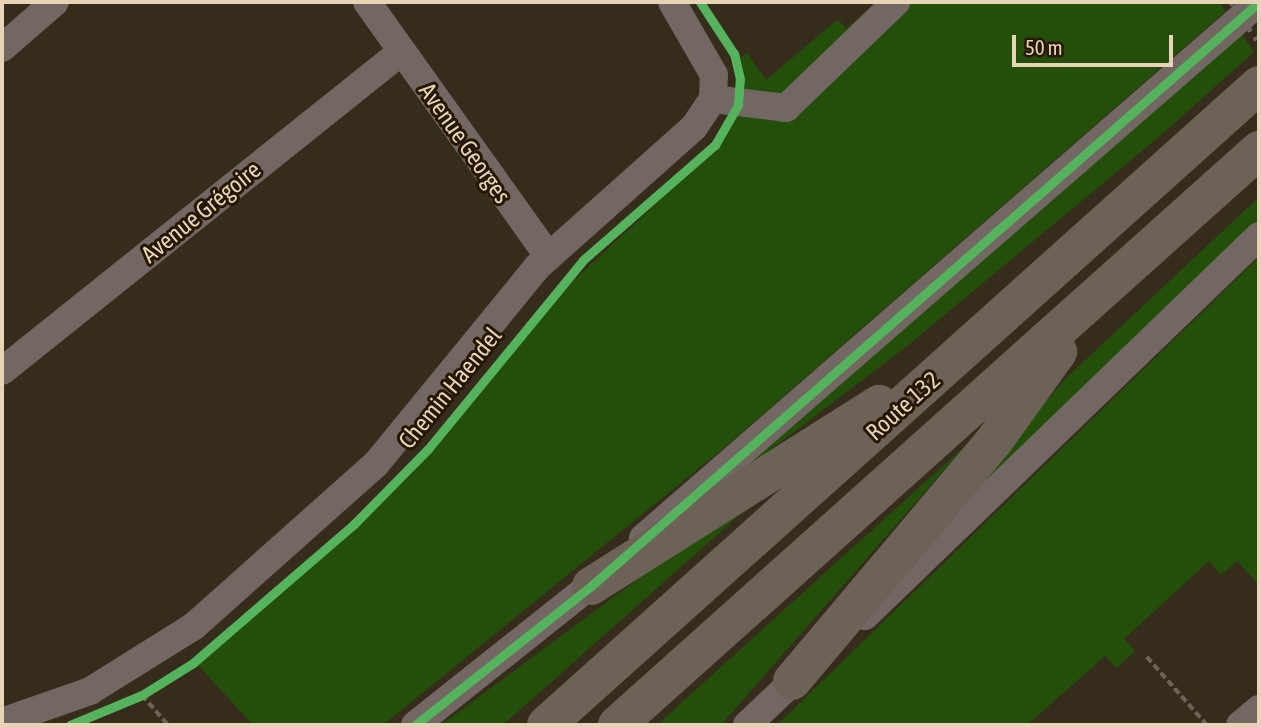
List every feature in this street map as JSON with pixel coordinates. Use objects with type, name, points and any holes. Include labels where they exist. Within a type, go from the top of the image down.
[{"type":"highway","name":"Route 132","points":[[546,725],[1259,85]]},
{"type":"highway","name":"Route 132","points":[[617,725],[1259,150]]},
{"type":"highway","points":[[792,681],[994,441],[1103,291]]},
{"type":"highway","points":[[591,586],[958,356]]},
{"type":"street","points":[[2,48],[55,2]]},
{"type":"street","name":"Avenue Georges","points":[[367,2],[548,256]]},
{"type":"street","points":[[672,2],[710,62],[713,99],[786,108],[896,2]]},
{"type":"street","points":[[415,725],[591,586],[1258,2]]},
{"type":"street","name":"Avenue Grégoire","points":[[2,371],[401,52]]},
{"type":"street","name":"Chemin Haendel","points":[[10,722],[118,677],[215,609],[385,454],[548,256],[694,127],[713,99]]},
{"type":"street","points":[[747,725],[1259,236]]},
{"type":"street","points":[[1240,725],[1259,709]]},
{"type":"path","points":[[1147,657],[1207,725]]},
{"type":"path","points":[[126,702],[156,687]]},
{"type":"path","points":[[142,695],[168,725]]},
{"type":"green space","points":[[877,2],[788,103],[746,100],[741,58],[747,53],[766,80],[838,19],[846,29]]},
{"type":"green space","points":[[904,2],[1219,2],[1226,11],[731,442],[383,725],[253,725],[198,665],[411,475],[545,307],[723,142],[740,113],[772,116]]},
{"type":"green space","points":[[1240,31],[1254,52],[1160,136],[907,346],[709,497]]},
{"type":"green space","points":[[1259,197],[1259,223],[925,547],[1064,380]]},
{"type":"green space","points":[[1259,257],[1259,585],[1237,561],[1221,575],[1209,561],[1124,639],[1135,651],[1117,668],[1105,656],[1027,725],[777,725]]},
{"type":"green space","points":[[966,445],[721,725],[657,725]]},
{"type":"green space","points":[[750,496],[754,502],[503,725],[441,725]]},
{"type":"railway","points":[[1231,2],[1259,43]]},
{"type":"cycle path","points":[[70,725],[142,695],[193,663],[354,524],[428,449],[583,260],[715,145],[738,105],[740,79],[734,54],[700,2]]},
{"type":"cycle path","points":[[415,725],[591,586],[1259,2]]}]
